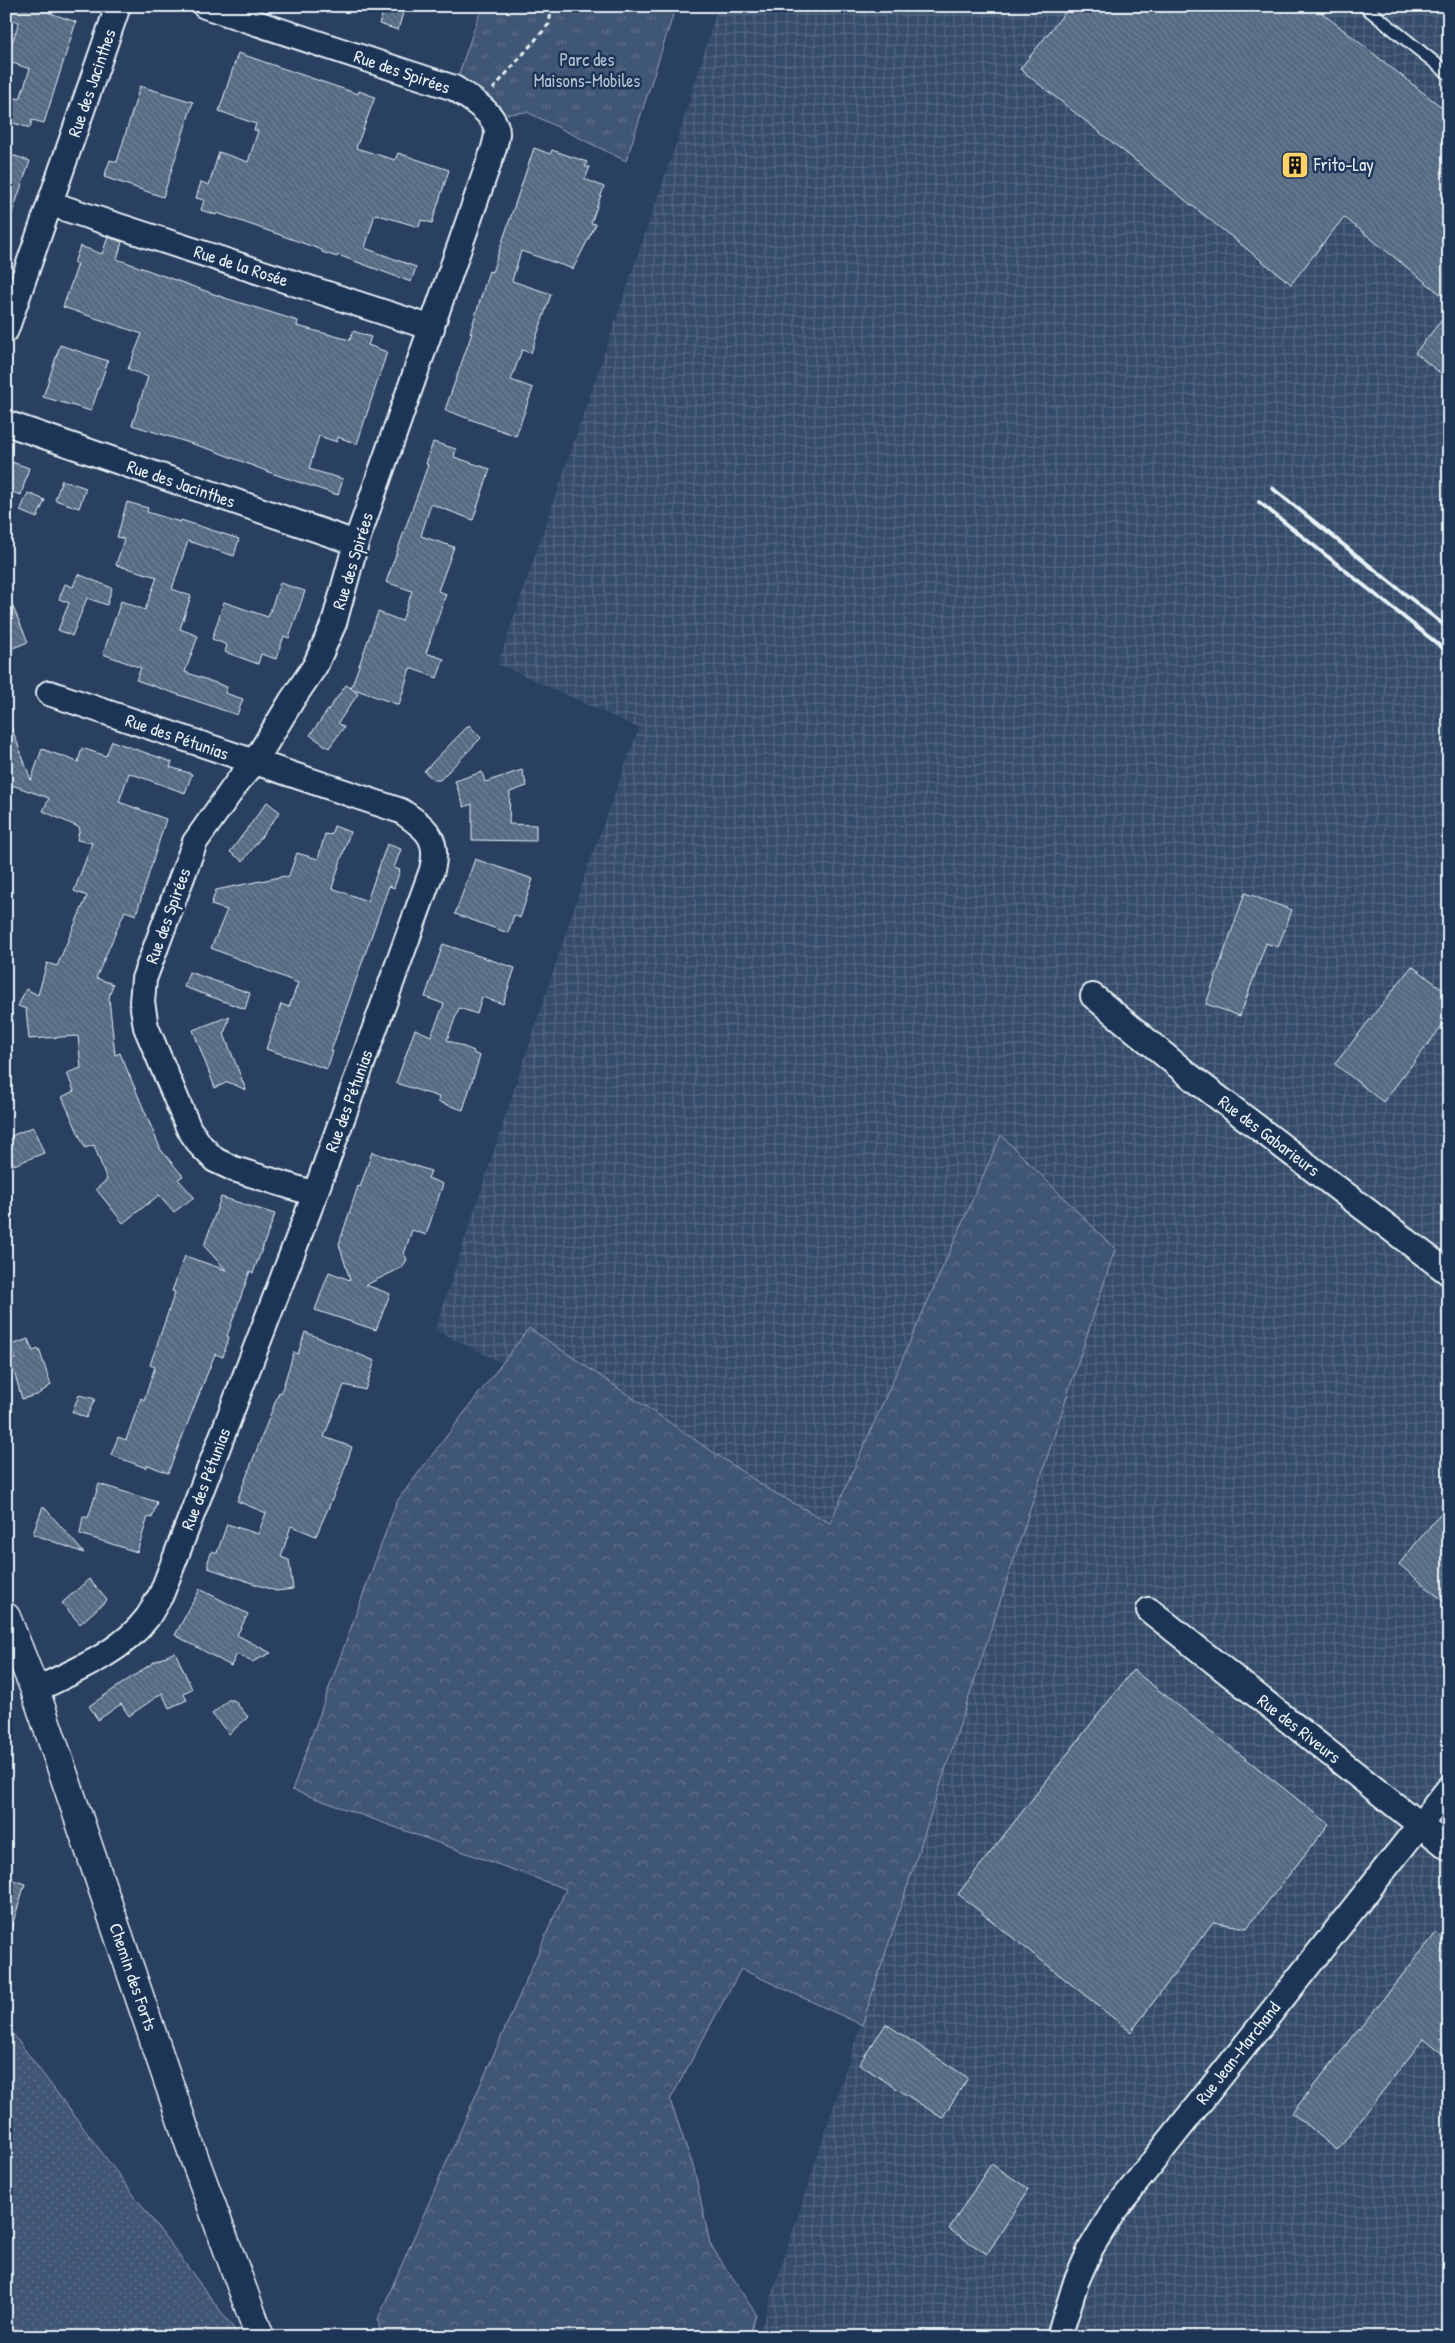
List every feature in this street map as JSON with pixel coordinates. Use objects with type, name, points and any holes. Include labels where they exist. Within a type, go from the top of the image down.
[{"type":"street","name":"Rue des Jacinthes","points":[[6,330],[118,6]]},
{"type":"street","name":"Rue des Spirées","points":[[205,6],[454,88],[479,104],[489,116],[497,131],[494,148],[356,543],[334,623],[316,666],[292,700],[254,763],[239,780],[195,842],[144,979],[142,1002],[146,1027],[189,1129],[201,1146],[215,1160],[234,1169],[315,1194]]},
{"type":"street","name":"Rue de la Rosée","points":[[51,204],[432,328]]},
{"type":"street","name":"Rue des Jacinthes","points":[[6,424],[356,543]]},
{"type":"street","name":"Rue des Pétunias","points":[[35,1690],[88,1665],[125,1641],[147,1619],[161,1595],[315,1194],[436,855],[432,838],[418,823],[402,811],[49,693]]},
{"type":"street","name":"Rue des Gabarieurs","points":[[1093,996],[1190,1076],[1449,1273]]},
{"type":"street","name":"Rue des Riveurs","points":[[1149,1610],[1449,1848]]},
{"type":"street","name":"Chemin des Forts","points":[[6,1617],[35,1690],[196,2163],[260,2337]]},
{"type":"street","name":"Rue Jean-Marchand","points":[[1059,2337],[1076,2282],[1091,2248],[1113,2212],[1449,1788]]},
{"type":"lane","points":[[1364,6],[1449,74]]},
{"type":"path","points":[[479,104],[549,24],[552,6]]},
{"type":"shaded area","points":[[718,6],[1449,6],[1449,2337],[758,2337],[1115,1250],[1002,1135],[829,1523],[435,1330],[588,866],[639,728],[498,664],[680,132]]},
{"type":"green space","name":"Parc des Maisons-Mobiles","points":[[482,6],[676,6],[626,161],[527,112],[489,116],[454,88]]},
{"type":"green space","points":[[1001,1135],[1115,1249],[862,2025],[741,1969],[670,2100],[694,2169],[710,2244],[756,2314],[749,2337],[381,2337],[378,2319],[566,1889],[292,1790],[397,1501],[529,1328],[768,1489],[830,1523]]},
{"type":"green space","points":[[6,2029],[10,2030],[240,2337],[6,2337]]},
{"type":"building","points":[[6,6],[30,6],[76,22],[44,123],[32,120],[30,128],[6,121],[6,95],[20,99],[30,69],[6,61],[19,22],[6,18]]},
{"type":"building","points":[[380,6],[405,6],[398,30],[379,24],[382,15]]},
{"type":"building","name":"Frito-Lay","points":[[1070,6],[1313,6],[1449,113],[1449,301],[1344,217],[1291,284],[1020,69]]},
{"type":"building","points":[[238,53],[358,94],[359,91],[375,97],[356,148],[395,160],[398,153],[449,170],[432,223],[421,220],[419,227],[375,214],[365,248],[416,267],[411,282],[338,255],[337,257],[322,252],[322,250],[217,213],[216,215],[201,210],[204,200],[196,198],[201,182],[209,185],[219,152],[248,162],[258,131],[254,130],[256,124],[219,111]]},
{"type":"building","points":[[140,86],[193,102],[163,197],[104,177],[110,160],[117,162]]},
{"type":"building","points":[[534,148],[550,154],[552,150],[587,162],[585,167],[590,167],[585,179],[604,187],[591,223],[596,224],[573,269],[521,251],[512,281],[551,294],[531,353],[522,350],[511,380],[533,388],[516,436],[445,410],[472,333],[470,333],[489,271],[492,272]]},
{"type":"building","points":[[6,153],[30,161],[9,222],[6,222]]},
{"type":"building","points":[[108,237],[122,242],[117,259],[225,298],[298,321],[297,326],[350,340],[353,331],[371,337],[368,345],[387,352],[357,444],[338,437],[337,442],[319,436],[309,469],[343,479],[338,495],[274,474],[212,450],[132,425],[148,377],[128,369],[142,334],[63,307],[78,264],[74,263],[80,246],[102,254]]},
{"type":"building","points":[[1449,311],[1449,380],[1415,353]]},
{"type":"building","points":[[60,345],[108,361],[91,411],[43,397]]},
{"type":"building","points":[[433,442],[456,449],[454,457],[490,469],[473,520],[431,504],[421,536],[454,547],[438,591],[446,594],[426,653],[444,659],[437,678],[410,668],[399,705],[351,688],[378,612],[402,621],[412,591],[386,582],[428,465],[426,464]]},
{"type":"building","points":[[6,460],[29,468],[21,495],[6,490]]},
{"type":"building","points":[[62,480],[86,488],[79,508],[55,500]]},
{"type":"building","points":[[28,493],[45,500],[37,518],[20,511]]},
{"type":"building","points":[[127,502],[148,508],[147,512],[180,522],[181,520],[239,539],[234,556],[188,541],[172,589],[191,596],[180,629],[198,636],[185,672],[227,687],[225,693],[243,699],[237,715],[136,680],[141,668],[103,654],[121,601],[145,610],[157,577],[116,565],[124,539],[117,537]]},
{"type":"building","points":[[78,574],[112,588],[107,605],[87,598],[72,636],[58,630],[69,603],[59,599],[65,584],[73,587]]},
{"type":"building","points":[[280,583],[305,591],[289,638],[284,636],[276,659],[261,654],[258,664],[225,652],[227,645],[212,639],[224,602],[268,617]]},
{"type":"building","points":[[6,591],[28,642],[13,648],[6,631]]},
{"type":"building","points":[[346,685],[358,694],[338,723],[344,727],[329,748],[310,735]]},
{"type":"building","points":[[6,718],[8,718],[31,780],[42,749],[78,762],[82,748],[106,756],[112,741],[172,762],[170,767],[192,774],[185,793],[129,773],[119,802],[166,819],[136,915],[125,911],[96,978],[113,984],[109,998],[115,1055],[120,1053],[161,1150],[183,1176],[178,1179],[194,1197],[174,1212],[159,1195],[123,1223],[96,1189],[107,1180],[94,1145],[85,1148],[62,1097],[74,1091],[67,1073],[81,1068],[78,1036],[29,1039],[26,1009],[18,1006],[26,989],[38,995],[47,963],[57,966],[87,896],[74,891],[92,843],[77,840],[80,828],[43,811],[49,798],[6,783]]},
{"type":"building","points":[[469,725],[481,738],[440,780],[434,780],[424,771]]},
{"type":"building","points":[[522,770],[527,786],[510,792],[509,824],[536,825],[536,841],[472,840],[472,804],[464,807],[455,781],[482,772],[485,782]]},
{"type":"building","points":[[267,802],[280,812],[243,861],[230,852]]},
{"type":"building","points":[[334,826],[350,832],[332,888],[367,901],[387,844],[401,849],[394,868],[400,870],[394,888],[389,886],[331,1051],[333,1051],[327,1069],[266,1049],[281,1004],[289,1007],[298,983],[211,948],[227,910],[211,905],[216,890],[285,876],[288,878],[297,853],[318,859],[325,834],[331,835]]},
{"type":"building","points":[[475,859],[533,879],[520,918],[514,915],[508,933],[455,914]]},
{"type":"building","points":[[1245,893],[1292,910],[1278,947],[1266,943],[1240,1016],[1206,1004]]},
{"type":"building","points":[[443,944],[515,968],[503,1004],[482,997],[477,1014],[459,1008],[447,1040],[474,1051],[473,1053],[480,1056],[463,1110],[438,1102],[439,1097],[396,1083],[415,1029],[431,1036],[444,1004],[425,997]]},
{"type":"building","points":[[1412,966],[1449,994],[1449,1017],[1383,1102],[1335,1064]]},
{"type":"building","points":[[189,972],[250,993],[245,1009],[184,987]]},
{"type":"building","points":[[230,1016],[224,1034],[246,1090],[228,1082],[215,1088],[193,1030]]},
{"type":"building","points":[[33,1127],[44,1153],[14,1165],[6,1146],[6,1138]]},
{"type":"building","points":[[372,1152],[431,1171],[428,1178],[443,1184],[426,1235],[412,1230],[404,1254],[407,1259],[403,1267],[366,1285],[390,1294],[376,1330],[315,1310],[329,1272],[350,1280],[339,1244],[358,1186],[360,1187]]},
{"type":"building","points":[[221,1197],[275,1214],[253,1273],[250,1271],[227,1336],[229,1337],[223,1357],[215,1354],[168,1473],[148,1465],[146,1468],[111,1455],[118,1437],[126,1440],[141,1398],[144,1400],[155,1367],[150,1365],[175,1292],[172,1291],[185,1256],[226,1270],[204,1246]]},
{"type":"building","points":[[305,1332],[375,1361],[365,1390],[344,1385],[324,1437],[352,1447],[341,1479],[316,1536],[291,1526],[281,1557],[289,1560],[293,1589],[276,1591],[208,1568],[208,1561],[212,1551],[217,1553],[227,1524],[258,1534],[266,1513],[237,1501],[279,1392],[281,1393],[294,1352],[298,1354]]},
{"type":"building","points":[[28,1339],[33,1351],[39,1349],[51,1385],[37,1395],[22,1399],[11,1361],[15,1359],[11,1345]]},
{"type":"building","points":[[79,1395],[95,1399],[86,1418],[72,1412]]},
{"type":"building","points":[[99,1484],[157,1502],[152,1518],[148,1517],[137,1552],[80,1534],[83,1516],[88,1518]]},
{"type":"building","points":[[1449,1503],[1449,1606],[1399,1564]]},
{"type":"building","points":[[43,1506],[84,1553],[33,1534]]},
{"type":"building","points":[[89,1579],[107,1600],[80,1624],[62,1603]]},
{"type":"building","points":[[200,1589],[248,1614],[237,1635],[271,1653],[252,1662],[237,1654],[231,1666],[175,1635]]},
{"type":"building","points":[[175,1652],[192,1689],[183,1693],[187,1700],[169,1708],[162,1693],[129,1716],[121,1704],[98,1720],[89,1706],[154,1662]]},
{"type":"building","points":[[1133,1670],[1329,1824],[1247,1928],[1213,1922],[1131,2032],[958,1894]]},
{"type":"building","points":[[228,1700],[234,1700],[248,1717],[229,1734],[212,1714]]},
{"type":"building","points":[[6,1878],[25,1884],[10,1932],[6,1931]]},
{"type":"building","points":[[1436,1933],[1449,1944],[1449,2058],[1424,2038],[1337,2150],[1292,2113]]},
{"type":"building","points":[[886,2024],[968,2078],[942,2118],[859,2064]]},
{"type":"building","points":[[991,2164],[1029,2189],[987,2254],[949,2229]]},
{"type":"railway","points":[[1272,488],[1449,629]]},
{"type":"railway","points":[[1259,502],[1449,653]]},
{"type":"place","name":"Frito-Lay","points":[[1295,165]]}]
